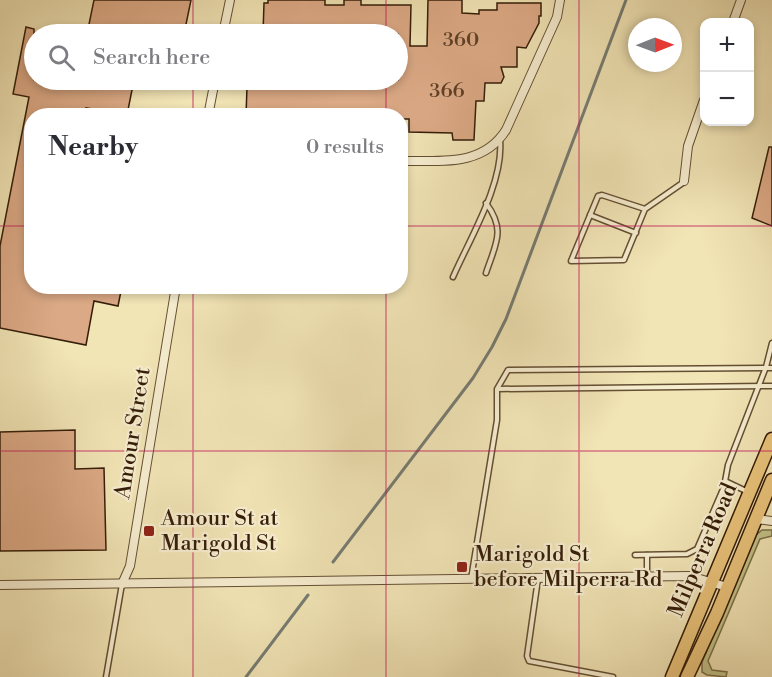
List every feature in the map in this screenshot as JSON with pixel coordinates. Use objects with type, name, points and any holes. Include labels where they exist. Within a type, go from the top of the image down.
[{"type":"highway","name":"Milperra Road","points":[[672,677],[772,439]]},
{"type":"highway","name":"Milperra Road","points":[[687,677],[728,587],[772,480]]},
{"type":"street","points":[[225,24],[230,0]]},
{"type":"street","points":[[408,161],[458,160],[477,156],[500,139],[557,18],[560,0]]},
{"type":"street","points":[[734,18],[737,1]]},
{"type":"street","points":[[210,108],[213,90]]},
{"type":"street","points":[[684,181],[688,146],[700,114]]},
{"type":"street","name":"Amour Street","points":[[122,584],[130,566],[175,294]]},
{"type":"street","points":[[756,519],[772,521]]},
{"type":"street","points":[[0,585],[690,576],[728,587]]},
{"type":"lane","points":[[453,278],[486,202],[502,158],[500,139]]},
{"type":"lane","points":[[645,209],[602,195],[598,196],[571,261],[624,261],[645,209],[684,181]]},
{"type":"lane","points":[[486,202],[498,218],[498,238],[486,273]]},
{"type":"lane","points":[[590,215],[636,233]]},
{"type":"lane","points":[[634,555],[694,552],[725,481],[728,465],[766,367],[772,343]]},
{"type":"lane","points":[[471,579],[497,420],[497,388],[506,372],[511,369],[772,368]]},
{"type":"lane","points":[[497,388],[772,386]]},
{"type":"lane","points":[[725,481],[749,492]]},
{"type":"lane","points":[[647,555],[647,577]]},
{"type":"lane","points":[[539,578],[527,656],[529,661],[613,677]]},
{"type":"lane","points":[[106,677],[122,584]]},
{"type":"green space","points":[[762,530],[772,530],[772,536],[760,539],[708,661],[712,670],[727,672],[726,677],[707,675],[702,672],[702,662],[755,536]]},
{"type":"building","points":[[94,0],[191,0],[186,24],[89,24]]},
{"type":"building","points":[[268,0],[325,0],[325,5],[344,5],[344,0],[361,0],[361,5],[411,5],[410,46],[427,46],[428,0],[462,0],[462,13],[479,14],[479,10],[497,10],[497,3],[541,3],[541,16],[539,16],[539,23],[526,48],[517,47],[517,67],[501,67],[504,77],[501,83],[485,83],[484,101],[476,101],[474,140],[453,140],[452,133],[409,132],[408,108],[246,108],[247,90],[408,90],[408,24],[263,24],[264,3],[268,3]]},
{"type":"building","points":[[24,37],[24,90],[132,90],[128,108],[27,108],[29,97],[13,94]]},
{"type":"building","points":[[24,123],[24,294],[120,294],[118,306],[94,301],[86,345],[0,328],[0,246]]},
{"type":"building","points":[[769,147],[772,147],[772,226],[752,218]]},
{"type":"building","points":[[75,430],[75,469],[104,468],[106,550],[0,551],[0,432]]},
{"type":"waterway","points":[[333,562],[473,378],[492,347],[506,319],[626,0]]},
{"type":"waterway","points":[[246,677],[308,595]]},
{"type":"place","name":"Amour St at Marigold St","points":[[149,531]]},
{"type":"place","name":"Marigold St before Milperra Rd","points":[[462,567]]}]
